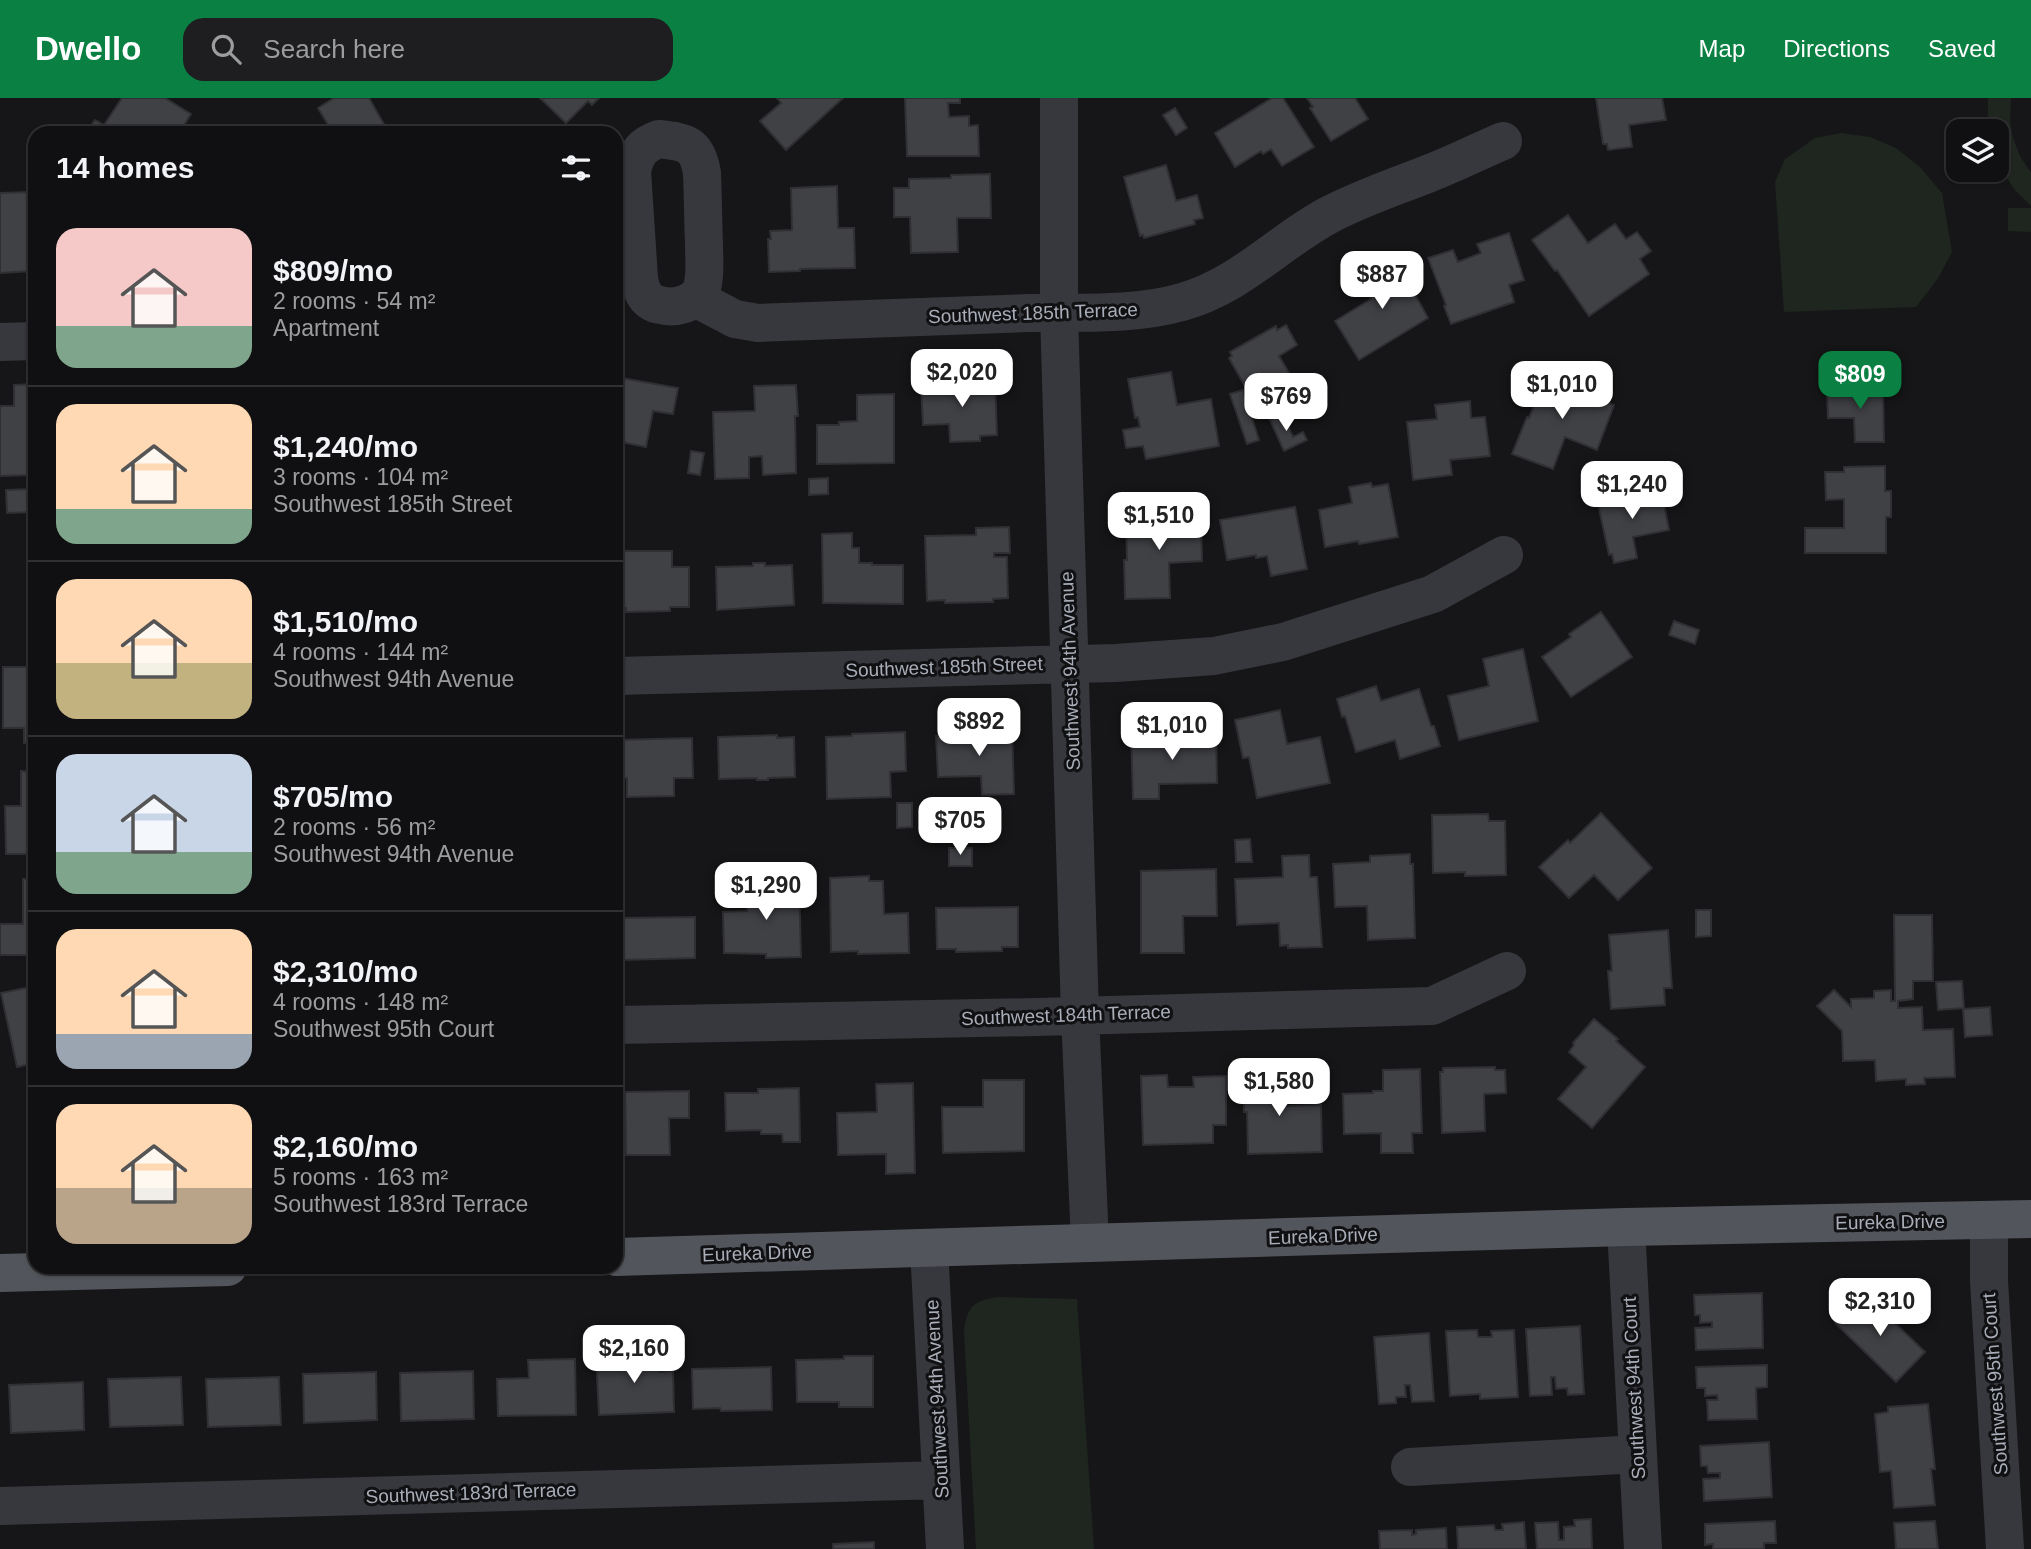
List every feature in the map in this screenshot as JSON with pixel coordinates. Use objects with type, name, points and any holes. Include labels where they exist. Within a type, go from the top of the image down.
[{"type":"main road","name":"Eureka Drive","points":[[623,1256],[1626,1227],[2031,1219]]},
{"type":"main road","points":[[0,1273],[28,1272]]},
{"type":"street","name":"Southwest 94th Avenue","points":[[1059,98],[1059,313],[1080,1015],[1090,1243]]},
{"type":"street","name":"Southwest 185th Terrace","points":[[695,298],[735,319],[758,323],[1111,313],[1150,308],[1206,293],[1231,281],[1328,216],[1362,199],[1503,141]]},
{"type":"street","points":[[0,342],[28,341]]},
{"type":"street","name":"Southwest 185th Street","points":[[623,676],[1070,664],[1178,659],[1246,650],[1283,642],[1433,594],[1504,555]]},
{"type":"street","name":"Southwest 184th Terrace","points":[[623,1026],[1432,1006],[1507,971]]},
{"type":"street","name":"Southwest 95th Court","points":[[1989,1220],[1989,1281],[2005,1549]]},
{"type":"street","name":"Southwest 94th Court","points":[[1626,1227],[1643,1549]]},
{"type":"street","name":"Southwest 94th Avenue","points":[[929,1248],[945,1549]]},
{"type":"street","points":[[1410,1467],[1638,1454]]},
{"type":"street","name":"Southwest 183rd Terrace","points":[[0,1506],[941,1480]]},
{"type":"shaded area","points":[[1988,98],[2011,98],[2013,138],[2031,173],[2031,206],[2009,181],[2009,119],[1988,119]]},
{"type":"shaded area","points":[[1841,133],[1870,137],[1896,148],[1920,167],[1942,193],[1952,252],[1937,280],[1916,307],[1784,312],[1775,182],[1785,159],[1815,138]]},
{"type":"shaded area","points":[[2008,208],[2031,208],[2031,232],[2008,231]]},
{"type":"shaded area","points":[[997,1297],[1077,1299],[1094,1549],[976,1549],[964,1331],[967,1316],[973,1306]]},
{"type":"building","points":[[122,98],[165,98],[191,114],[183,126],[91,126],[95,120],[104,125]]},
{"type":"building","points":[[334,98],[369,98],[385,126],[329,126],[318,108]]},
{"type":"building","points":[[540,98],[599,98],[592,105],[588,101],[566,123]]},
{"type":"building","points":[[777,98],[843,98],[786,150],[760,121],[781,103]]},
{"type":"building","points":[[905,98],[960,98],[960,103],[948,103],[949,117],[969,116],[969,126],[978,125],[979,156],[907,156]]},
{"type":"building","points":[[1272,98],[1283,98],[1314,147],[1282,166],[1271,149],[1263,154],[1261,151],[1235,167],[1215,133]]},
{"type":"building","points":[[1307,98],[1355,98],[1368,119],[1331,141],[1310,108],[1313,107]]},
{"type":"building","points":[[1596,98],[1662,98],[1666,120],[1629,125],[1632,147],[1608,150],[1607,144],[1603,144]]},
{"type":"building","points":[[1175,108],[1187,128],[1176,135],[1163,115]]},
{"type":"building","points":[[1166,165],[1176,201],[1197,195],[1203,218],[1194,220],[1195,224],[1144,238],[1143,235],[1140,236],[1124,177]]},
{"type":"building","points":[[990,174],[991,218],[957,218],[958,252],[911,253],[910,217],[894,217],[894,188],[909,188],[909,179]]},
{"type":"building","points":[[837,186],[838,228],[854,228],[855,268],[769,272],[770,231],[792,230],[791,188]]},
{"type":"building","points":[[28,192],[28,271],[0,273],[0,193]]},
{"type":"building","points":[[1568,215],[1588,243],[1615,224],[1626,239],[1637,232],[1651,251],[1640,259],[1649,274],[1589,316],[1532,240]]},
{"type":"building","points":[[1509,233],[1524,280],[1509,285],[1514,302],[1451,324],[1428,258],[1453,250],[1458,262],[1481,253],[1477,244]]},
{"type":"building","points":[[1394,257],[1428,318],[1359,360],[1335,321],[1371,299],[1359,280]]},
{"type":"building","points":[[1286,325],[1297,345],[1279,356],[1298,388],[1259,411],[1229,358],[1232,356],[1230,352],[1276,326],[1277,330]]},
{"type":"building","points":[[1171,372],[1177,405],[1211,399],[1219,446],[1146,459],[1143,446],[1126,448],[1123,430],[1140,427],[1138,417],[1135,418],[1128,379]]},
{"type":"building","points":[[1567,374],[1596,385],[1591,397],[1614,405],[1597,450],[1565,437],[1553,469],[1512,454],[1544,379],[1562,385]]},
{"type":"building","points":[[623,378],[678,388],[673,414],[653,411],[646,447],[623,442]]},
{"type":"building","points":[[995,381],[997,435],[980,436],[980,441],[950,442],[949,424],[923,425],[921,386]]},
{"type":"building","points":[[28,384],[28,475],[0,476],[0,406],[14,406],[14,385]]},
{"type":"building","points":[[796,385],[796,473],[763,475],[762,456],[749,457],[749,478],[715,479],[713,412],[755,411],[754,386]]},
{"type":"building","points":[[1883,387],[1884,442],[1855,442],[1854,418],[1828,418],[1827,389]]},
{"type":"building","points":[[1243,390],[1259,440],[1247,444],[1230,394]]},
{"type":"building","points":[[894,394],[894,463],[817,464],[817,425],[839,425],[839,422],[857,421],[857,395]]},
{"type":"building","points":[[1470,401],[1471,418],[1485,417],[1490,456],[1450,460],[1452,475],[1413,480],[1407,422],[1437,419],[1435,405]]},
{"type":"building","points":[[1283,414],[1293,437],[1303,432],[1307,440],[1284,451],[1270,420]]},
{"type":"building","points":[[691,451],[704,453],[700,475],[688,473]]},
{"type":"building","points":[[1885,466],[1885,491],[1891,491],[1891,517],[1886,517],[1886,553],[1805,553],[1805,528],[1844,528],[1844,499],[1826,500],[1825,472],[1844,472],[1844,467]]},
{"type":"building","points":[[828,478],[828,494],[809,495],[809,479]]},
{"type":"building","points":[[1371,483],[1372,487],[1388,484],[1398,537],[1325,547],[1319,510],[1352,503],[1349,487]]},
{"type":"building","points":[[1661,488],[1669,530],[1633,537],[1637,558],[1614,563],[1612,554],[1609,555],[1598,504],[1602,503],[1601,500]]},
{"type":"building","points":[[28,489],[28,512],[7,513],[6,490]]},
{"type":"building","points":[[1295,507],[1307,569],[1271,576],[1267,556],[1227,560],[1220,520]]},
{"type":"building","points":[[1201,515],[1202,561],[1169,563],[1170,598],[1125,599],[1126,517]]},
{"type":"building","points":[[1009,527],[1010,553],[994,553],[994,557],[1007,557],[1008,598],[993,599],[993,602],[927,601],[925,536],[976,535],[976,528]]},
{"type":"building","points":[[852,533],[852,548],[859,548],[859,563],[903,565],[903,604],[823,603],[822,534]]},
{"type":"building","points":[[623,551],[672,551],[672,567],[689,567],[689,607],[670,607],[670,611],[626,612],[626,608],[623,608]]},
{"type":"building","points":[[753,563],[765,563],[765,566],[792,565],[794,605],[717,610],[716,567],[753,566]]},
{"type":"building","points":[[1601,612],[1632,657],[1571,697],[1542,657]]},
{"type":"building","points":[[1674,621],[1699,630],[1695,644],[1669,635]]},
{"type":"building","points":[[1523,649],[1538,721],[1459,740],[1448,696],[1489,686],[1483,659]]},
{"type":"building","points":[[3,667],[28,667],[28,743],[24,743],[24,728],[3,728]]},
{"type":"building","points":[[1376,686],[1381,701],[1419,689],[1440,746],[1400,759],[1395,740],[1356,752],[1337,699]]},
{"type":"building","points":[[1280,710],[1287,744],[1320,737],[1330,783],[1257,798],[1249,757],[1243,758],[1235,720]]},
{"type":"building","points":[[1012,727],[1014,794],[982,795],[981,776],[938,777],[936,736],[979,732],[979,728]]},
{"type":"building","points":[[1183,731],[1216,731],[1217,783],[1159,784],[1159,799],[1133,799],[1131,732],[1156,732],[1156,741],[1183,741]]},
{"type":"building","points":[[905,732],[906,771],[890,772],[891,797],[827,799],[826,737]]},
{"type":"building","points":[[777,735],[777,738],[794,737],[795,777],[768,780],[719,779],[718,737]]},
{"type":"building","points":[[692,738],[693,778],[674,778],[674,796],[627,797],[627,778],[623,778],[623,740]]},
{"type":"building","points":[[21,771],[28,772],[28,854],[6,854],[5,806],[21,806]]},
{"type":"building","points":[[897,803],[912,803],[912,827],[897,828]]},
{"type":"building","points":[[1601,813],[1652,868],[1618,900],[1594,875],[1569,898],[1539,867],[1568,840],[1570,843]]},
{"type":"building","points":[[1488,814],[1489,821],[1505,821],[1506,875],[1465,876],[1465,872],[1433,873],[1432,815]]},
{"type":"building","points":[[1250,839],[1252,862],[1236,862],[1235,840]]},
{"type":"building","points":[[949,848],[972,848],[972,866],[949,866]]},
{"type":"building","points":[[1410,854],[1410,864],[1413,864],[1415,938],[1368,940],[1367,906],[1335,907],[1333,864],[1370,862],[1370,856]]},
{"type":"building","points":[[1309,855],[1310,877],[1317,877],[1322,947],[1280,946],[1279,923],[1237,925],[1235,879],[1283,877],[1282,856]]},
{"type":"building","points":[[1216,869],[1217,916],[1183,916],[1184,953],[1141,953],[1141,871]]},
{"type":"building","points":[[869,876],[869,881],[883,881],[884,914],[908,913],[909,953],[831,952],[830,878]]},
{"type":"building","points":[[23,879],[28,879],[28,955],[0,955],[0,924],[23,924]]},
{"type":"building","points":[[746,883],[799,883],[801,957],[766,958],[766,954],[724,953],[723,912],[747,911]]},
{"type":"building","points":[[1018,907],[1018,947],[1002,947],[1002,951],[956,952],[956,949],[937,949],[936,908]]},
{"type":"building","points":[[1696,910],[1711,910],[1711,936],[1696,937]]},
{"type":"building","points":[[1894,915],[1932,915],[1933,981],[1913,981],[1913,999],[1898,1001],[1898,1008],[1922,1007],[1923,1030],[1953,1029],[1955,1077],[1924,1078],[1925,1084],[1906,1085],[1906,1079],[1876,1081],[1875,1060],[1843,1061],[1842,1031],[1817,1006],[1834,990],[1851,1007],[1851,999],[1874,998],[1874,991],[1891,990],[1891,1001],[1895,1001]]},
{"type":"building","points":[[695,917],[695,958],[623,960],[623,918]]},
{"type":"building","points":[[1668,930],[1672,988],[1664,988],[1665,1005],[1611,1009],[1609,935]]},
{"type":"building","points":[[1962,981],[1964,1008],[1938,1010],[1936,982]]},
{"type":"building","points":[[28,987],[28,1065],[17,1067],[1,993]]},
{"type":"building","points":[[1990,1007],[1992,1035],[1965,1037],[1963,1009]]},
{"type":"building","points":[[1594,1019],[1645,1067],[1592,1128],[1558,1099],[1586,1067],[1569,1052],[1573,1043]]},
{"type":"building","points":[[1495,1067],[1495,1070],[1505,1070],[1506,1093],[1484,1094],[1485,1131],[1442,1133],[1440,1072],[1443,1072],[1443,1068]]},
{"type":"building","points":[[1420,1069],[1422,1133],[1412,1133],[1413,1153],[1381,1153],[1381,1133],[1344,1134],[1343,1094],[1383,1091],[1383,1070]]},
{"type":"building","points":[[1286,1072],[1287,1106],[1321,1105],[1322,1152],[1248,1154],[1243,1073]]},
{"type":"building","points":[[1167,1075],[1168,1087],[1194,1087],[1193,1077],[1226,1076],[1226,1125],[1213,1125],[1213,1143],[1143,1145],[1141,1076]]},
{"type":"building","points":[[983,1080],[1024,1080],[1024,1151],[943,1153],[942,1107],[983,1107]]},
{"type":"building","points":[[913,1083],[915,1173],[886,1174],[886,1154],[838,1155],[837,1113],[877,1112],[876,1084]]},
{"type":"building","points":[[799,1088],[800,1142],[783,1142],[782,1134],[761,1134],[761,1130],[726,1131],[725,1093],[758,1093],[758,1089]]},
{"type":"building","points":[[689,1091],[689,1118],[669,1118],[670,1155],[626,1155],[625,1092]]},
{"type":"building","points":[[1762,1293],[1763,1348],[1696,1350],[1695,1328],[1712,1327],[1712,1322],[1700,1323],[1700,1315],[1695,1315],[1694,1295]]},
{"type":"building","points":[[1864,1293],[1925,1352],[1896,1382],[1835,1323]]},
{"type":"building","points":[[1580,1326],[1584,1394],[1568,1395],[1567,1388],[1556,1389],[1555,1377],[1551,1377],[1552,1395],[1530,1396],[1526,1329]]},
{"type":"building","points":[[1477,1330],[1478,1337],[1492,1337],[1491,1331],[1514,1330],[1518,1397],[1480,1399],[1480,1394],[1450,1396],[1446,1331]]},
{"type":"building","points":[[1429,1333],[1434,1401],[1412,1402],[1410,1385],[1405,1385],[1406,1397],[1396,1397],[1396,1403],[1379,1404],[1374,1337]]},
{"type":"building","points":[[658,1353],[659,1372],[673,1371],[674,1412],[599,1415],[596,1356]]},
{"type":"building","points":[[844,1356],[873,1356],[873,1407],[839,1407],[839,1402],[797,1402],[796,1360],[844,1359]]},
{"type":"building","points":[[575,1359],[576,1415],[498,1416],[497,1379],[529,1378],[528,1360]]},
{"type":"building","points":[[1767,1365],[1767,1387],[1756,1388],[1757,1419],[1708,1420],[1707,1400],[1718,1400],[1717,1395],[1705,1396],[1705,1388],[1697,1388],[1696,1367]]},
{"type":"building","points":[[771,1367],[772,1410],[693,1409],[692,1369]]},
{"type":"building","points":[[473,1371],[474,1419],[401,1421],[400,1373]]},
{"type":"building","points":[[376,1372],[377,1420],[304,1423],[303,1374]]},
{"type":"building","points":[[181,1377],[183,1425],[110,1427],[108,1379]]},
{"type":"building","points":[[279,1377],[281,1425],[208,1427],[206,1379]]},
{"type":"building","points":[[83,1382],[84,1430],[11,1433],[9,1385]]},
{"type":"building","points":[[1928,1404],[1935,1469],[1931,1469],[1935,1505],[1894,1508],[1891,1471],[1880,1472],[1875,1414],[1888,1412],[1888,1407]]},
{"type":"building","points":[[1769,1442],[1772,1497],[1704,1501],[1703,1479],[1720,1478],[1720,1473],[1708,1473],[1707,1466],[1701,1466],[1700,1446]]},
{"type":"building","points":[[1591,1519],[1592,1549],[1537,1549],[1535,1523],[1558,1522],[1559,1540],[1564,1540],[1564,1527],[1575,1526],[1574,1520]]},
{"type":"building","points":[[1775,1521],[1776,1543],[1764,1543],[1764,1549],[1713,1549],[1713,1544],[1705,1545],[1705,1524]]},
{"type":"building","points":[[1935,1521],[1938,1549],[1896,1549],[1894,1523]]},
{"type":"building","points":[[1524,1522],[1526,1549],[1458,1549],[1457,1527],[1494,1525],[1495,1530],[1503,1530],[1502,1524]]},
{"type":"building","points":[[1446,1528],[1447,1549],[1380,1549],[1379,1531],[1412,1530],[1412,1535],[1416,1534],[1416,1530]]},
{"type":"building","points":[[874,1542],[874,1549],[833,1549],[833,1544]]}]
